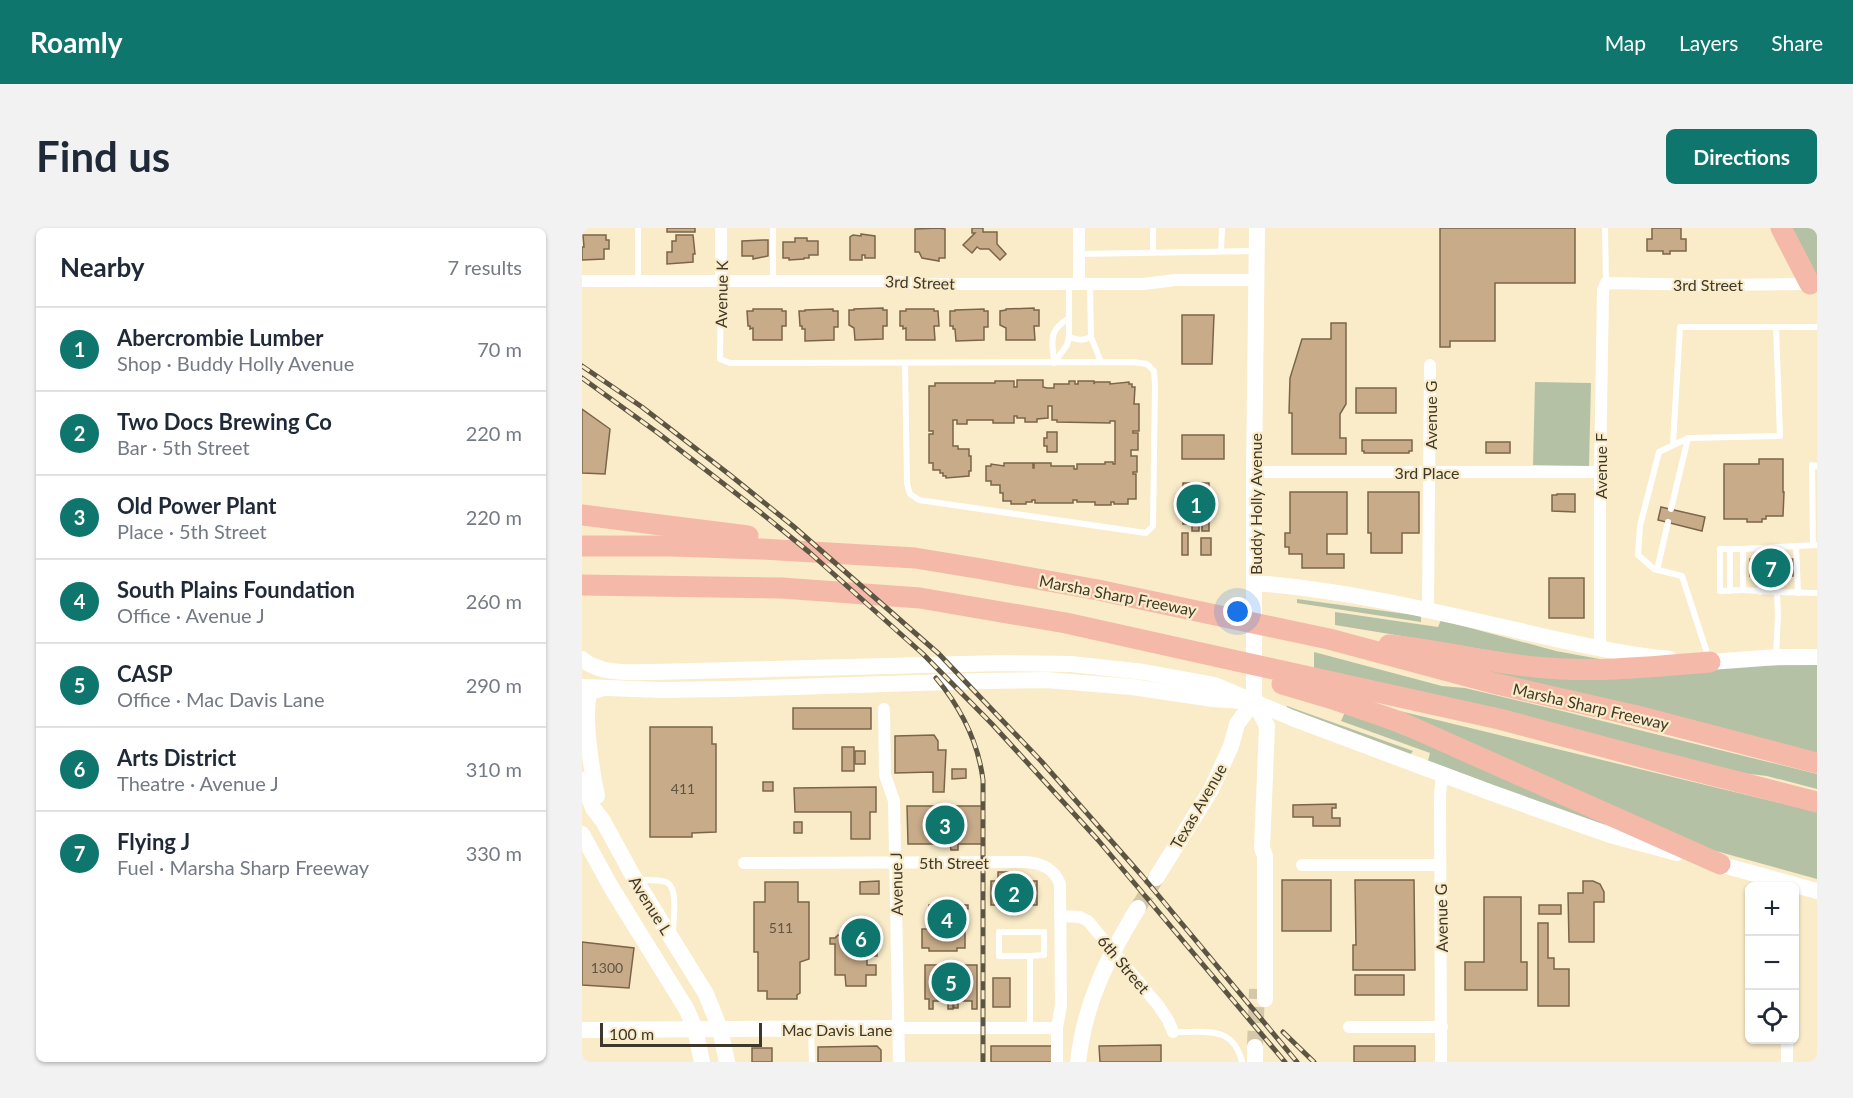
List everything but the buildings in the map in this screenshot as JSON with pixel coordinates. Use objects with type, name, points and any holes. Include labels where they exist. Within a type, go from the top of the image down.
[{"type":"highway","points":[[1781,228],[1814,291]]},
{"type":"highway","points":[[582,515],[703,531],[874,549],[915,558]]},
{"type":"highway","name":"Marsha Sharp Freeway","points":[[582,546],[694,547],[915,558],[1098,590],[1329,639],[1497,684],[1637,716],[1817,764]]},
{"type":"highway","name":"Marsha Sharp Freeway","points":[[582,587],[624,585],[782,588],[920,598],[1066,623],[1499,719],[1817,802]]},
{"type":"highway","points":[[1109,633],[1336,700],[1400,722],[1720,864]]},
{"type":"highway","points":[[1329,639],[1416,648],[1533,667],[1576,670],[1621,670],[1710,662]]},
{"type":"main road","name":"Buddy Holly Avenue","points":[[1257,228],[1254,701],[1267,726],[1262,848],[1265,856],[1261,994]]},
{"type":"main road","points":[[1770,228],[1814,291]]},
{"type":"main road","points":[[1255,584],[1287,586],[1428,610],[1599,649],[1645,656],[1710,662],[1776,657],[1817,657]]},
{"type":"main road","points":[[582,659],[609,670],[653,672],[1002,663],[1071,664],[1144,672],[1194,681],[1215,685],[1292,718],[1442,775],[1611,835],[1778,882]]},
{"type":"main road","points":[[582,687],[730,689],[1046,680],[1101,683],[1213,699],[1254,701]]},
{"type":"main road","points":[[603,820],[589,763],[583,712],[590,692],[604,688]]},
{"type":"main road","name":"Texas Avenue","points":[[1156,878],[1211,790],[1231,746],[1237,724],[1254,701]]},
{"type":"main road","name":"Avenue L","points":[[582,780],[593,808],[603,820],[635,880],[706,994],[720,1029]]},
{"type":"main road","name":"Avenue L","points":[[582,834],[611,887],[687,1010],[695,1029],[702,1062]]},
{"type":"main road","points":[[1799,887],[1817,891]]},
{"type":"main road","points":[[1078,1062],[1085,1023],[1094,992],[1110,956],[1138,908]]},
{"type":"main road","name":"Mac Davis Lane","points":[[582,1030],[898,1028]]},
{"type":"main road","points":[[720,1029],[727,1062]]},
{"type":"street","name":"Avenue K","points":[[721,228],[721,281]]},
{"type":"street","points":[[1079,228],[1079,284]]},
{"type":"street","name":"3rd Street","points":[[582,281],[1143,285],[1175,280],[1257,280]]},
{"type":"street","name":"3rd Street","points":[[1606,282],[1814,291]]},
{"type":"street","name":"Avenue F","points":[[1599,649],[1602,290],[1606,282]]},
{"type":"street","name":"Avenue G","points":[[1428,610],[1430,365]]},
{"type":"street","name":"3rd Place","points":[[1254,472],[1599,472]]},
{"type":"street","name":"Avenue J","points":[[884,709],[885,775],[894,801],[899,1062]]},
{"type":"street","name":"Avenue G","points":[[1441,1062],[1440,795],[1442,775]]},
{"type":"street","name":"5th Street","points":[[744,863],[1035,862],[1054,871],[1060,884],[1060,916]]},
{"type":"street","points":[[1302,865],[1440,865]]},
{"type":"street","points":[[1057,1062],[1057,1028],[1061,1005],[1060,916]]},
{"type":"street","name":"6th Street","points":[[1060,916],[1084,919],[1104,939],[1164,1013],[1173,1032]]},
{"type":"street","points":[[1348,1027],[1442,1027]]},
{"type":"street","name":"Mac Davis Lane","points":[[898,1028],[1057,1028]]},
{"type":"street","points":[[1786,1044],[1786,1062]]},
{"type":"lane","points":[[638,228],[638,281]]},
{"type":"lane","points":[[773,228],[773,281]]},
{"type":"lane","points":[[1153,228],[1153,252]]},
{"type":"lane","points":[[1221,251],[1222,228]]},
{"type":"lane","points":[[1605,228],[1606,282]]},
{"type":"lane","points":[[1079,254],[1257,251]]},
{"type":"lane","name":"Avenue K","points":[[721,281],[720,359],[730,363],[905,363]]},
{"type":"lane","points":[[1054,363],[1067,345],[1069,318],[1079,284]]},
{"type":"lane","points":[[1079,284],[1091,337],[1101,362]]},
{"type":"lane","points":[[1054,363],[1052,337],[1054,330],[1069,318]]},
{"type":"lane","points":[[1673,444],[1680,327],[1817,327]]},
{"type":"lane","points":[[1710,662],[1682,576],[1657,570],[1638,555],[1640,526],[1659,452],[1688,438],[1780,436],[1776,327]]},
{"type":"lane","points":[[1069,337],[1085,340],[1091,337]]},
{"type":"lane","points":[[905,363],[1054,363],[1147,364],[1154,371],[1153,526],[1146,533],[919,500],[910,494],[907,484],[905,363]]},
{"type":"lane","points":[[1671,509],[1688,438]]},
{"type":"lane","points":[[1817,466],[1812,465],[1815,545],[1720,549],[1720,591],[1817,593]]},
{"type":"lane","points":[[1657,570],[1668,522]]},
{"type":"lane","points":[[1796,546],[1798,593]]},
{"type":"lane","points":[[1777,547],[1777,559]]},
{"type":"lane","points":[[1761,559],[1762,548]]},
{"type":"lane","points":[[1743,549],[1743,591]]},
{"type":"lane","points":[[1760,592],[1761,576]]},
{"type":"lane","points":[[1776,657],[1777,576]]},
{"type":"lane","points":[[635,880],[666,882],[672,887],[674,894],[672,939]]},
{"type":"lane","points":[[1044,955],[1044,932],[999,932],[999,956],[1060,955]]},
{"type":"lane","points":[[1030,956],[1030,1028]]},
{"type":"lane","points":[[811,1029],[812,1062]]},
{"type":"lane","points":[[1173,1032],[1217,1033],[1227,1037],[1235,1044],[1242,1062]]},
{"type":"green space","points":[[1790,228],[1817,228],[1817,278]]},
{"type":"green space","points":[[1535,382],[1591,383],[1589,466],[1533,465]]},
{"type":"green space","points":[[1297,599],[1421,616],[1421,622],[1297,603]]},
{"type":"green space","points":[[1335,612],[1438,627],[1441,620],[1556,651],[1605,660],[1565,663],[1335,625]]},
{"type":"green space","points":[[1314,652],[1442,686],[1465,688],[1817,774],[1817,789],[1767,776],[1741,773],[1314,670]]},
{"type":"green space","points":[[1817,665],[1817,753],[1463,667]]},
{"type":"green space","points":[[1287,706],[1413,751],[1410,755],[1286,710]]},
{"type":"green space","points":[[1400,711],[1817,812],[1817,879],[1698,846]]},
{"type":"green space","points":[[1345,712],[1417,740],[1606,822],[1604,826],[1428,761],[1430,753],[1341,721]]},
{"type":"tunnel","points":[[1138,908],[1156,878]]},
{"type":"tunnel","points":[[1255,1047],[1257,989]]},
{"type":"railway","points":[[582,366],[642,407],[730,475],[793,526],[939,654],[1042,762],[1143,877],[1297,1062]]},
{"type":"railway","points":[[582,378],[760,512],[809,552],[923,654],[992,724],[1098,840],[1285,1062]]},
{"type":"railway","points":[[936,678],[961,713],[973,738],[983,780],[983,1062]]},
{"type":"railway","points":[[1283,1032],[1314,1062]]},
{"type":"place","name":"Abercrombie Lumber","points":[[1196,504]]},
{"type":"place","name":"Flying J","points":[[1771,568]]},
{"type":"place","name":"Old Power Plant","points":[[945,825]]},
{"type":"place","name":"Two Docs Brewing Co","points":[[1014,893]]},
{"type":"place","name":"South Plains Foundation","points":[[947,919]]},
{"type":"place","name":"Arts District","points":[[861,938]]},
{"type":"place","name":"CASP","points":[[951,982]]}]
